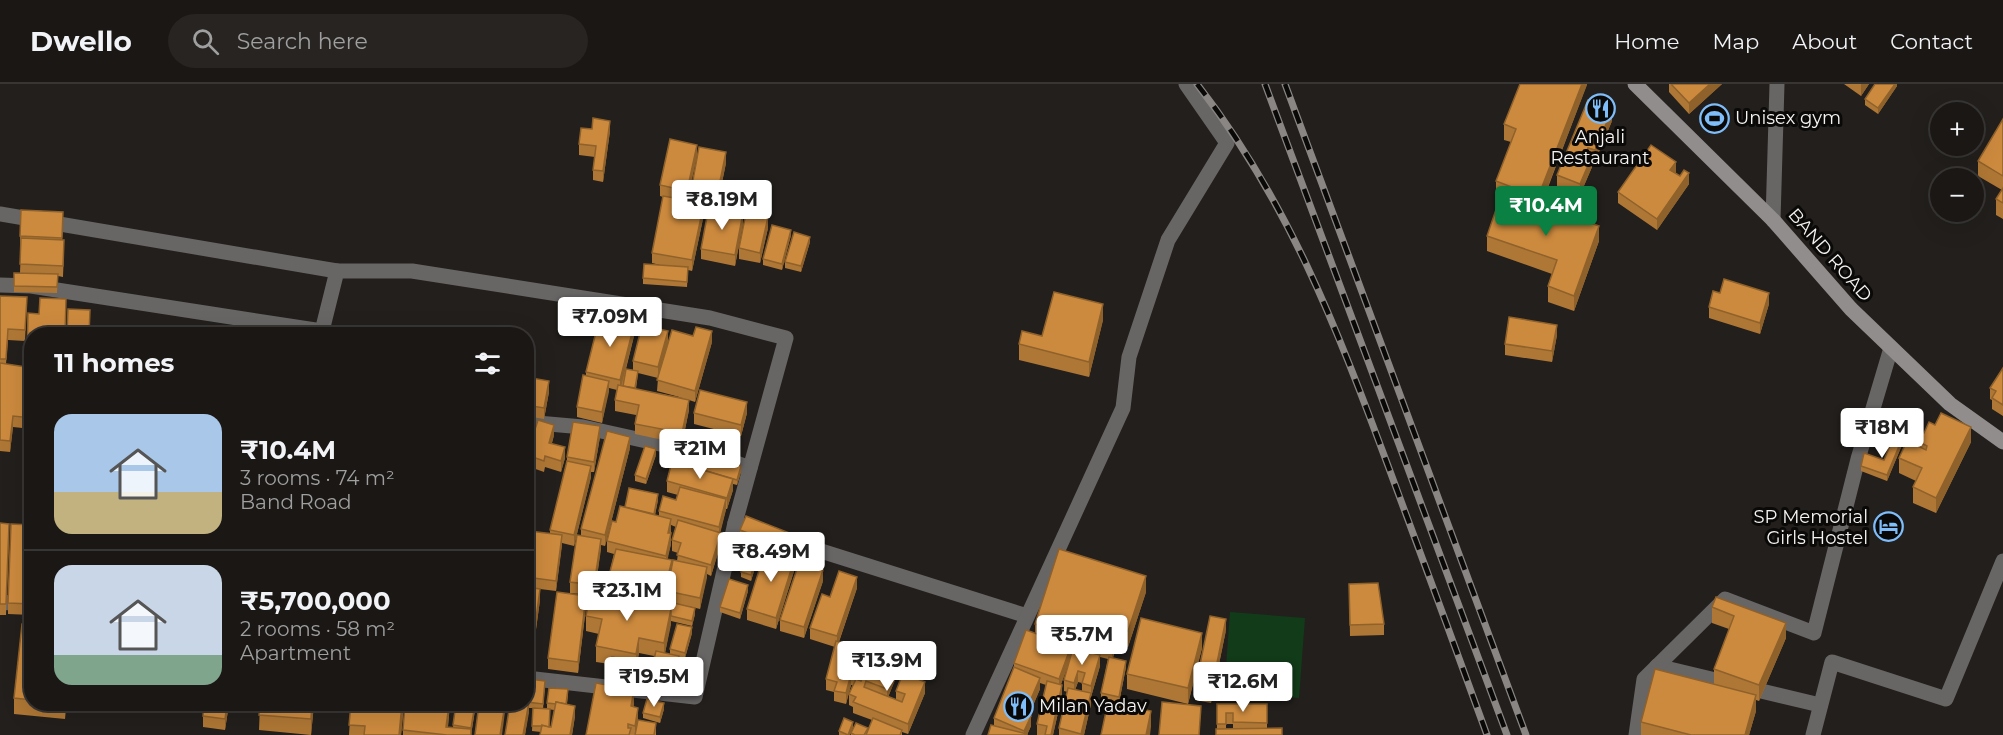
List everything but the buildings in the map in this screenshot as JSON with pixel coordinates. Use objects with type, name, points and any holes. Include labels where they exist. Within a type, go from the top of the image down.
[{"type":"main road","name":"BAND ROAD","points":[[1635,84],[1773,219],[1851,309],[1950,404],[2003,442]]},
{"type":"street","points":[[973,735],[1123,408],[1129,357],[1168,240],[1227,143],[1186,84]]},
{"type":"street","points":[[1773,219],[1777,84]]},
{"type":"street","points":[[0,214],[337,271],[412,271],[710,318],[786,338],[735,523],[695,697],[534,679]]},
{"type":"street","points":[[323,327],[337,271]]},
{"type":"street","points":[[0,285],[31,286],[296,327]]},
{"type":"street","points":[[1635,735],[1644,679],[1725,599],[1814,633],[1858,459],[1892,348]]},
{"type":"street","points":[[534,423],[584,427],[723,458],[750,468]]},
{"type":"street","points":[[735,523],[824,554],[1027,616]]},
{"type":"street","points":[[1813,735],[1832,662],[1946,699],[2003,561]]},
{"type":"street","points":[[0,602],[24,604]]},
{"type":"street","points":[[1657,666],[1820,705]]},
{"type":"green space","points":[[1230,612],[1305,618],[1299,698],[1224,693]]},
{"type":"railway","points":[[1197,84],[1258,173],[1307,266],[1349,362],[1487,735]]},
{"type":"railway","points":[[1265,84],[1507,735]]},
{"type":"railway","points":[[1285,84],[1526,735]]},
{"type":"place","name":"Anjali Restaurant","points":[[1600,108]]},
{"type":"place","name":"Unisex gym","points":[[1714,118]]},
{"type":"place","name":"SP Memorial Girls Hostel","points":[[1889,527]]},
{"type":"place","name":"Milan Yadav","points":[[1018,706]]}]
